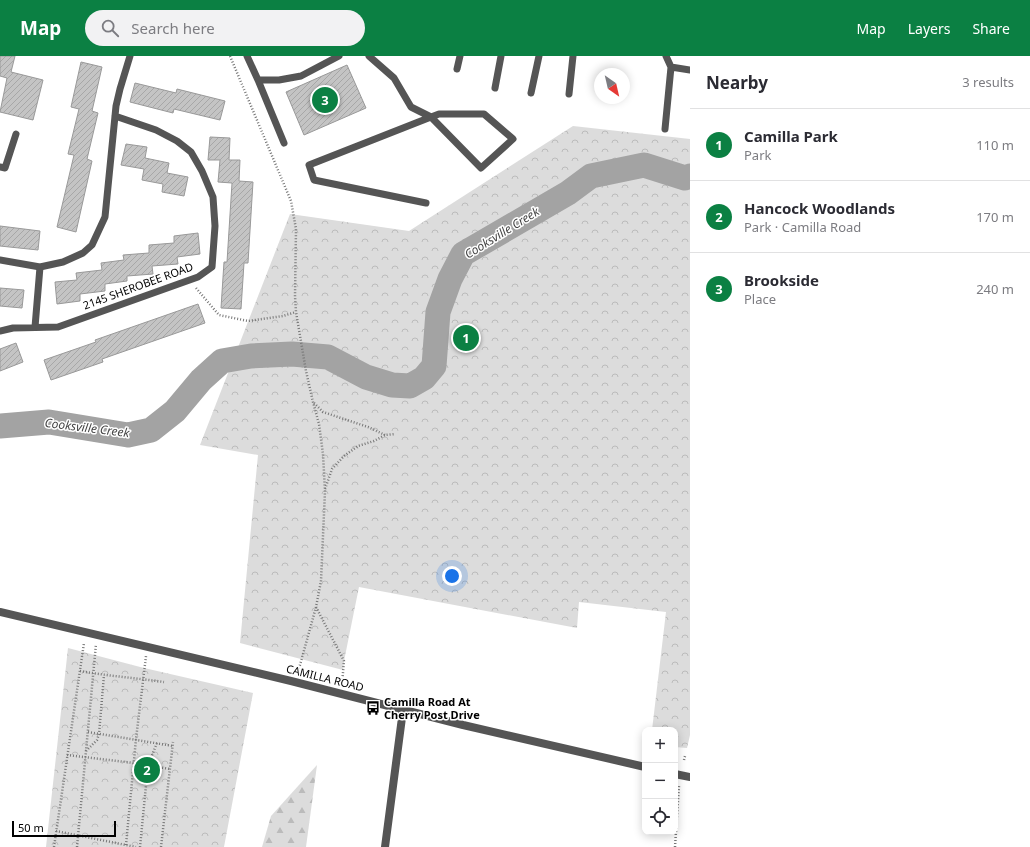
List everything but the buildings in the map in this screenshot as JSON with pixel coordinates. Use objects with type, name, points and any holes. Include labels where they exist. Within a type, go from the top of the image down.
[{"type":"street","name":"CAMILLA ROAD","points":[[0,612],[291,681],[462,725],[642,766]]},
{"type":"street","points":[[385,847],[403,710]]},
{"type":"street","points":[[678,778],[690,777]]},
{"type":"lane","points":[[0,260],[40,267],[63,262],[83,253],[92,245],[105,217],[116,106],[130,56]]},
{"type":"lane","points":[[248,56],[284,143]]},
{"type":"lane","points":[[258,80],[279,80],[301,76],[339,56]]},
{"type":"lane","points":[[369,56],[394,78],[411,107],[431,117],[480,168],[513,139],[484,114],[439,114],[431,117],[309,166],[314,180],[426,203]]},
{"type":"lane","points":[[457,69],[460,56]]},
{"type":"lane","points":[[495,88],[501,56]]},
{"type":"lane","points":[[531,93],[539,56]]},
{"type":"lane","points":[[569,94],[573,56]]},
{"type":"lane","points":[[665,129],[671,67],[666,56]]},
{"type":"lane","points":[[671,67],[690,70]]},
{"type":"lane","name":"2145 SHEROBEE ROAD","points":[[0,331],[13,328],[58,326],[190,280],[212,267],[215,226],[213,197],[202,171],[191,152],[177,141],[156,130],[115,116]]},
{"type":"lane","points":[[0,167],[6,168],[16,134]]},
{"type":"lane","points":[[34,327],[40,267]]},
{"type":"path","points":[[230,56],[291,201],[296,229],[296,312],[302,340],[306,371],[319,424],[323,454],[324,491],[321,581],[316,607],[300,665],[291,681]]},
{"type":"path","points":[[190,280],[219,315],[248,320],[283,316],[296,312]]},
{"type":"path","points":[[313,402],[323,412],[368,427],[385,435]]},
{"type":"path","points":[[324,491],[332,469],[344,456],[358,446],[374,441],[385,435],[395,434]]},
{"type":"path","points":[[316,607],[344,661],[342,694]]},
{"type":"path","points":[[54,847],[85,632]]},
{"type":"path","points":[[78,847],[97,635]]},
{"type":"path","points":[[126,845],[136,739],[147,647]]},
{"type":"path","points":[[80,671],[164,682]]},
{"type":"path","points":[[86,752],[97,740],[99,734],[104,675]]},
{"type":"path","points":[[88,732],[157,743],[173,744],[161,847]]},
{"type":"path","points":[[140,847],[148,765],[157,743]]},
{"type":"path","points":[[67,755],[134,762],[170,769]]},
{"type":"path","points":[[684,760],[685,756]]},
{"type":"path","points":[[675,847],[676,799]]},
{"type":"path","points":[[56,831],[136,847]]},
{"type":"green space","points":[[573,126],[690,139],[690,735],[687,748],[678,747],[678,727],[652,727],[666,612],[579,602],[577,628],[359,587],[343,670],[240,643],[258,455],[200,445],[290,214],[409,231]]},
{"type":"green space","points":[[68,648],[144,668],[253,693],[224,847],[46,847]]},
{"type":"green space","points":[[317,765],[306,847],[262,847],[271,816]]},
{"type":"waterway","name":"Cooksville Creek","points":[[0,426],[49,422],[128,435],[151,430],[175,411],[201,380],[222,361],[251,356],[292,354],[328,357],[366,377],[392,385],[410,386],[424,378],[434,366],[438,312],[450,279],[463,254],[568,193],[591,176],[644,165],[685,178],[690,176]]},
{"type":"place","name":"Brookside","points":[[325,100]]},
{"type":"place","name":"Camilla Park","points":[[466,338]]},
{"type":"place","name":"Camilla Road At Cherry Post Drive","points":[[373,708]]},
{"type":"place","name":"Hancock Woodlands","points":[[147,770]]}]
